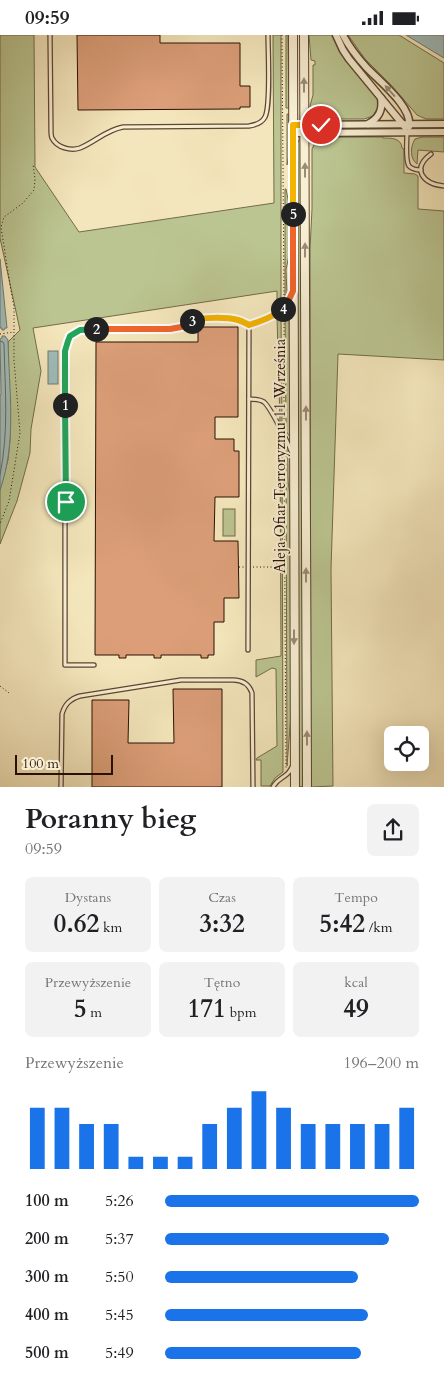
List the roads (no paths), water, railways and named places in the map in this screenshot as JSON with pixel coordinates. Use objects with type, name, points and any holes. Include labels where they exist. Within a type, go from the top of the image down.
[{"type":"street","name":"Aleja Ofiar Terroryzmu 11 Września","points":[[293,35],[295,787]]},
{"type":"street","name":"Aleja Ofiar Terroryzmu 11 Września","points":[[304,35],[307,787]]},
{"type":"street","points":[[336,35],[343,50],[350,59],[380,96],[407,124]]},
{"type":"street","points":[[342,35],[360,59],[406,110],[409,116],[407,133]]},
{"type":"street","points":[[366,125],[377,118],[380,113],[382,105],[380,96]]},
{"type":"street","points":[[304,129],[366,125],[444,124]]},
{"type":"street","points":[[293,129],[407,133],[444,132]]},
{"type":"lane","points":[[50,35],[52,139],[59,146],[66,149],[80,148],[122,127],[256,125],[264,119],[268,106],[268,35]]},
{"type":"lane","points":[[407,133],[407,159],[410,166],[415,170],[421,170]]},
{"type":"lane","points":[[431,154],[422,164],[422,176],[431,184],[444,186]]},
{"type":"lane","points":[[94,665],[65,665],[65,351],[70,336],[80,330],[170,329],[200,319],[236,319],[249,325],[270,317],[284,307],[293,291]]},
{"type":"lane","points":[[248,650],[249,325]]},
{"type":"lane","points":[[249,399],[264,402],[284,436],[294,459]]},
{"type":"lane","points":[[62,787],[62,714],[63,707],[71,699],[80,696],[181,681],[233,680],[239,680],[246,684],[252,693],[253,787]]},
{"type":"lane","points":[[273,787],[279,778],[290,772],[295,751]]},
{"type":"water","points":[[406,35],[444,35],[444,58]]},
{"type":"water","points":[[0,259],[7,328],[4,330],[0,328]]},
{"type":"water","points":[[2,336],[5,336],[8,340],[11,416],[9,453],[0,490],[0,339]]},
{"type":"water","points":[[48,351],[58,351],[58,384],[48,384]]}]
